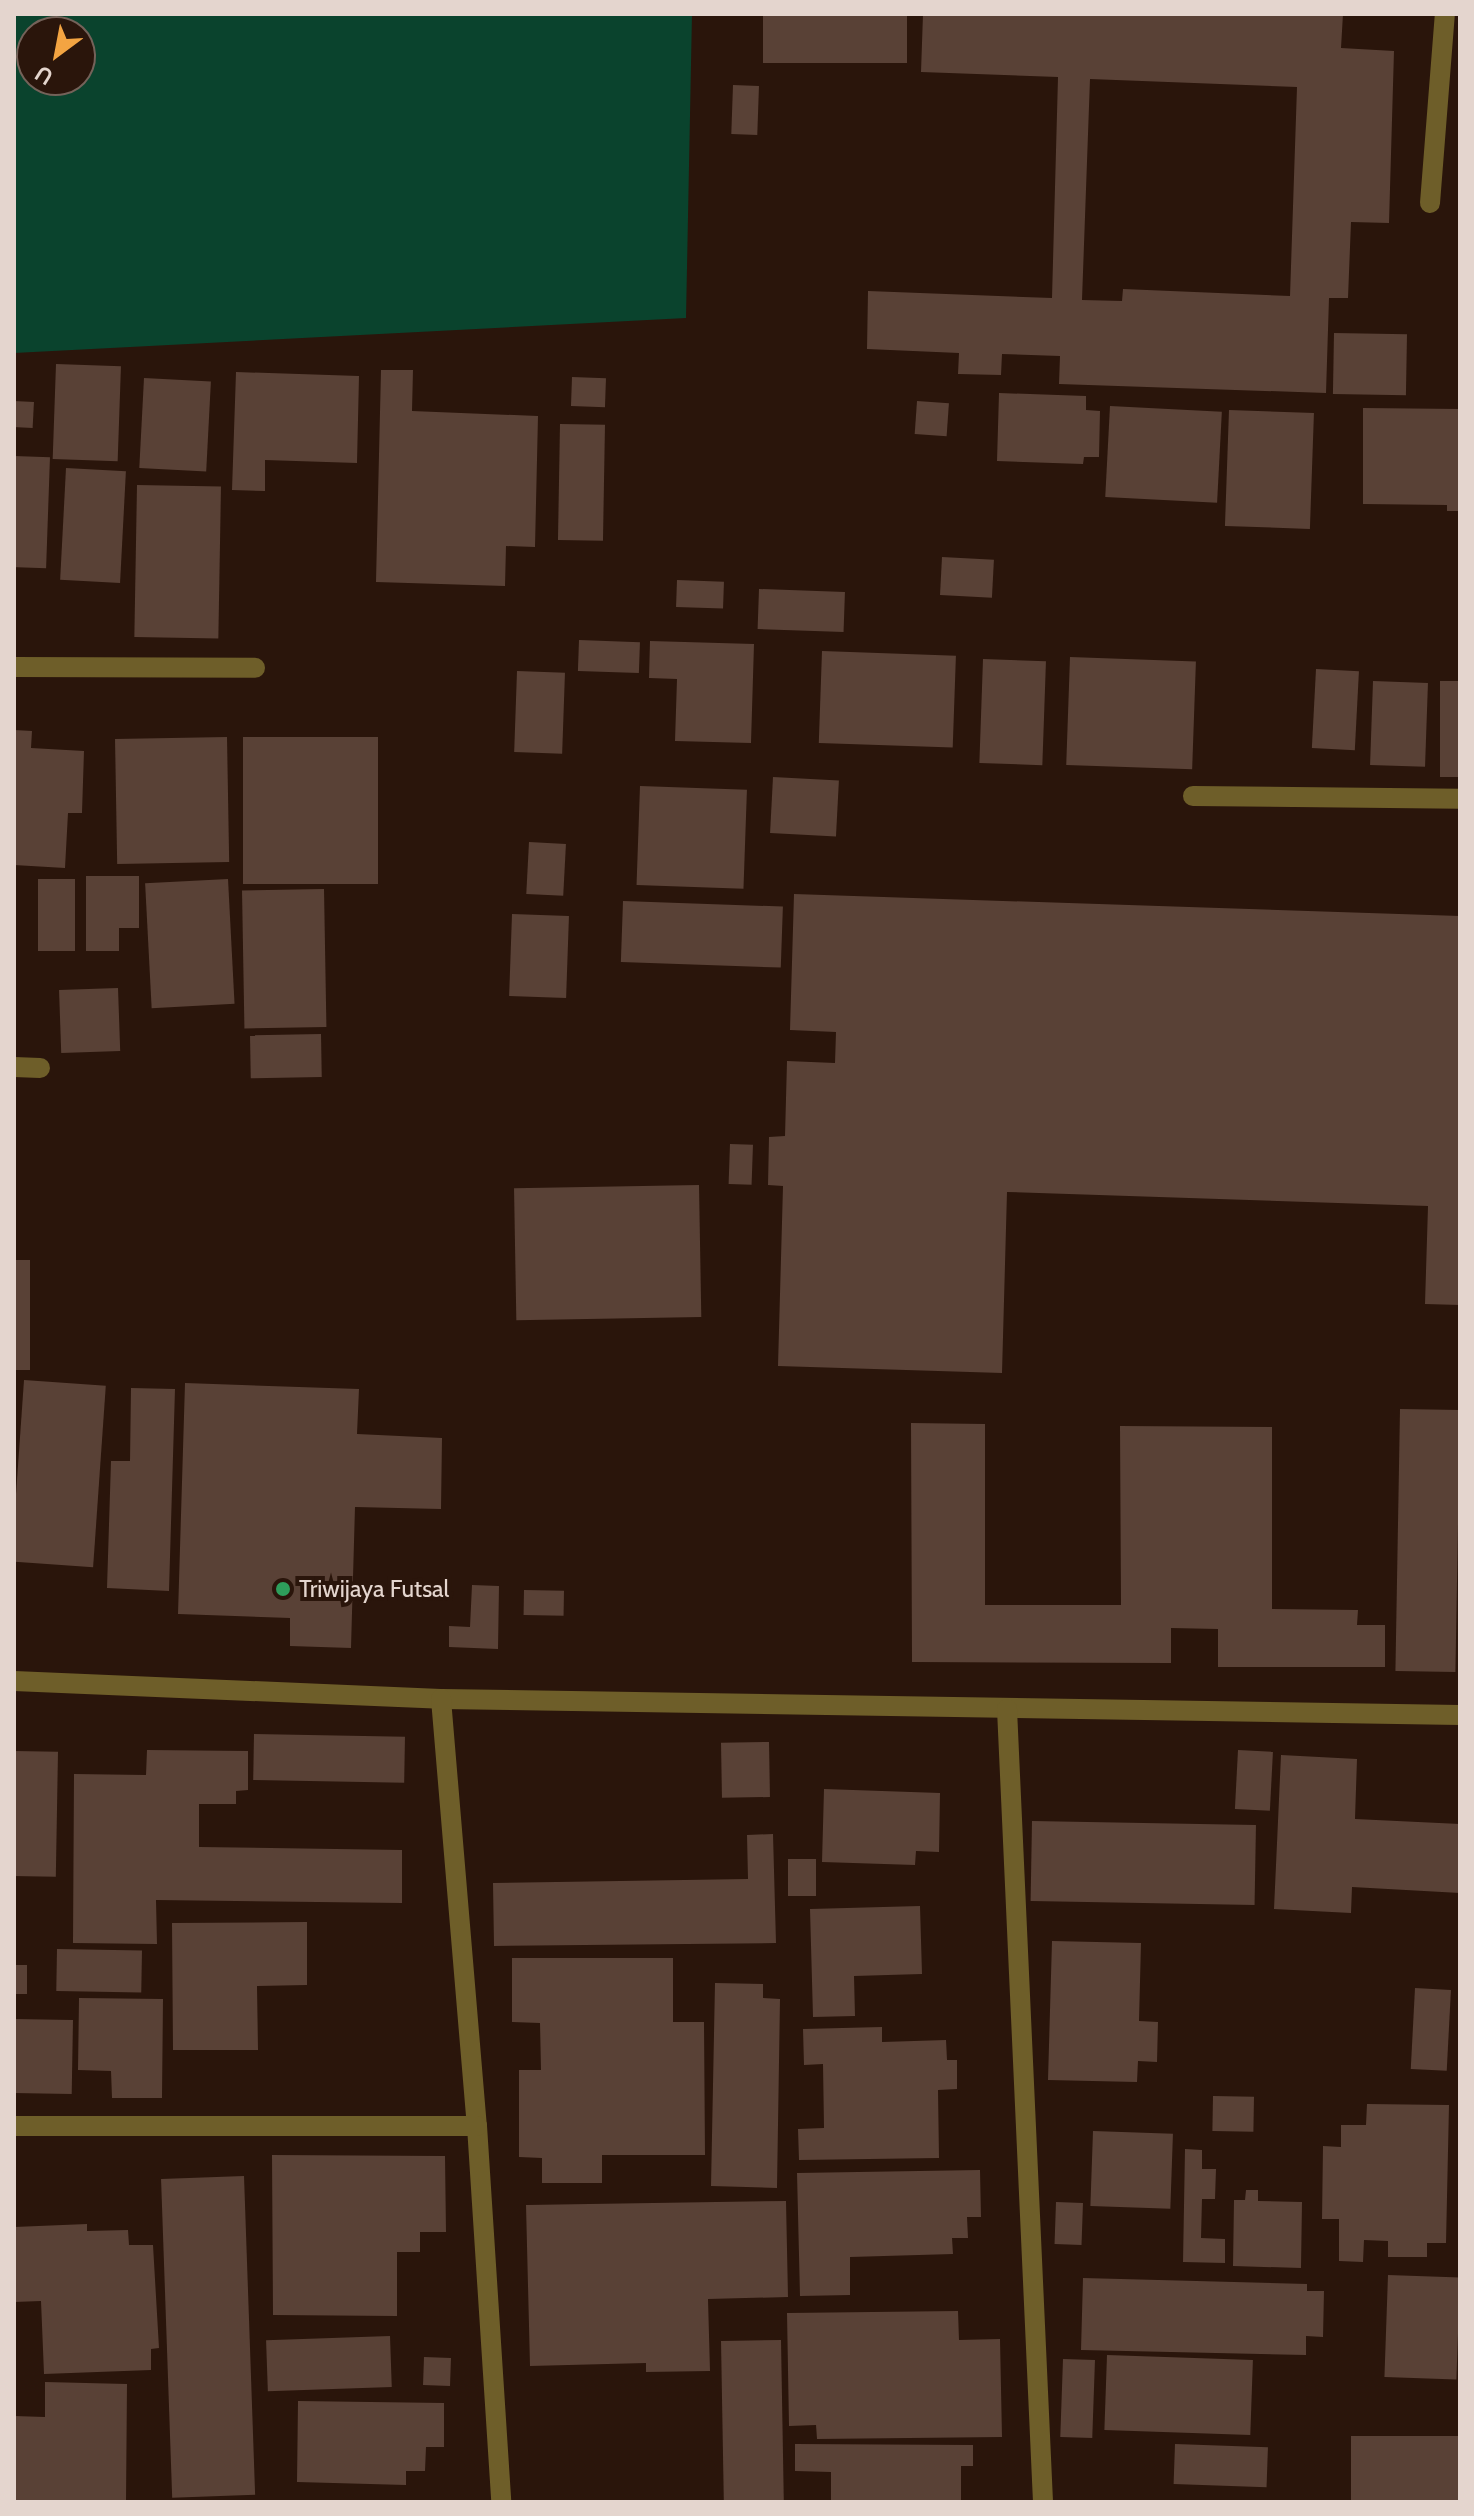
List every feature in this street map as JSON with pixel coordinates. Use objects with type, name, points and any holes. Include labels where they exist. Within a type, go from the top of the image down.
[{"type":"street","points":[[1430,203],[1445,14]]},
{"type":"street","points":[[14,667],[255,668]]},
{"type":"street","points":[[1193,796],[1460,799]]},
{"type":"street","points":[[14,1067],[40,1068]]},
{"type":"street","points":[[14,1681],[441,1699],[1460,1715]]},
{"type":"street","points":[[441,1699],[477,2126],[501,2502]]},
{"type":"street","points":[[1007,1709],[1043,2502]]},
{"type":"street","points":[[14,2126],[477,2126]]},
{"type":"green space","points":[[14,14],[692,14],[686,318],[14,353]]},
{"type":"building","points":[[763,14],[907,14],[907,63],[763,63]]},
{"type":"building","points":[[923,14],[1343,14],[1341,48],[1394,51],[1389,223],[1351,222],[1348,298],[1329,298],[1326,393],[1059,384],[1060,356],[1002,354],[1001,375],[958,374],[959,353],[867,349],[868,291],[1052,298],[1058,77],[921,72]],"holes":[[[1090,79],[1297,87],[1290,296],[1123,289],[1122,301],[1082,300]]]},
{"type":"building","points":[[733,85],[759,86],[757,135],[731,134]]},
{"type":"building","points":[[1334,333],[1407,334],[1406,395],[1333,394]]},
{"type":"building","points":[[56,364],[121,366],[118,461],[53,459]]},
{"type":"building","points":[[381,370],[413,370],[412,411],[538,416],[535,547],[506,546],[505,586],[376,582]]},
{"type":"building","points":[[236,372],[359,376],[357,463],[265,460],[265,491],[232,490]]},
{"type":"building","points":[[572,377],[606,378],[605,407],[571,406]]},
{"type":"building","points":[[144,378],[211,382],[206,471],[139,468]]},
{"type":"building","points":[[999,393],[1086,396],[1086,410],[1100,411],[1099,457],[1084,457],[1083,464],[997,461]]},
{"type":"building","points":[[14,401],[34,402],[33,428],[14,427]]},
{"type":"building","points":[[917,401],[949,403],[947,436],[915,434]]},
{"type":"building","points":[[1110,406],[1222,412],[1217,503],[1105,497]]},
{"type":"building","points":[[1363,408],[1460,409],[1460,511],[1447,511],[1447,505],[1363,504]]},
{"type":"building","points":[[1229,410],[1314,413],[1310,529],[1225,526]]},
{"type":"building","points":[[560,424],[605,425],[603,541],[558,540]]},
{"type":"building","points":[[14,456],[50,457],[46,568],[14,567]]},
{"type":"building","points":[[66,468],[126,471],[120,583],[60,580]]},
{"type":"building","points":[[137,485],[221,486],[218,638],[134,637]]},
{"type":"building","points":[[942,557],[994,560],[992,598],[940,595]]},
{"type":"building","points":[[677,580],[724,582],[723,609],[676,607]]},
{"type":"building","points":[[759,589],[845,592],[844,632],[758,629]]},
{"type":"building","points":[[579,640],[640,642],[639,673],[578,671]]},
{"type":"building","points":[[650,641],[754,644],[751,743],[675,741],[677,679],[649,678]]},
{"type":"building","points":[[822,651],[956,656],[953,748],[819,743]]},
{"type":"building","points":[[1070,657],[1196,661],[1192,769],[1066,765]]},
{"type":"building","points":[[983,659],[1046,661],[1042,765],[979,763]]},
{"type":"building","points":[[1316,669],[1359,671],[1355,750],[1312,748]]},
{"type":"building","points":[[517,671],[565,673],[562,754],[514,752]]},
{"type":"building","points":[[1373,681],[1428,683],[1425,767],[1370,765]]},
{"type":"building","points":[[1440,681],[1460,681],[1460,777],[1440,777]]},
{"type":"building","points":[[14,730],[32,731],[31,748],[84,751],[82,813],[68,813],[65,868],[14,865]]},
{"type":"building","points":[[227,737],[229,862],[117,864],[115,739]]},
{"type":"building","points":[[243,737],[378,737],[378,884],[243,884]]},
{"type":"building","points":[[773,777],[839,780],[836,836],[770,833]]},
{"type":"building","points":[[640,786],[747,790],[743,889],[637,885]]},
{"type":"building","points":[[529,842],[566,844],[563,896],[526,894]]},
{"type":"building","points":[[86,876],[139,876],[139,928],[119,928],[119,951],[86,951]]},
{"type":"building","points":[[38,879],[75,879],[75,951],[38,951]]},
{"type":"building","points":[[228,879],[235,1004],[152,1008],[145,883]]},
{"type":"building","points":[[324,889],[326,1027],[244,1028],[242,890]]},
{"type":"building","points":[[794,894],[1460,916],[1460,1305],[1425,1304],[1428,1206],[1007,1192],[1002,1373],[778,1366],[783,1186],[768,1185],[769,1137],[785,1136],[787,1061],[835,1063],[836,1032],[790,1030]]},
{"type":"building","points":[[623,901],[783,907],[781,968],[621,962]]},
{"type":"building","points":[[512,914],[569,916],[566,998],[509,996]]},
{"type":"building","points":[[118,988],[120,1051],[61,1053],[59,990]]},
{"type":"building","points":[[321,1034],[322,1077],[251,1078],[250,1035]]},
{"type":"building","points":[[730,1144],[753,1145],[752,1185],[729,1184]]},
{"type":"building","points":[[699,1185],[701,1317],[516,1320],[514,1188]]},
{"type":"building","points":[[14,1260],[30,1260],[30,1370],[14,1370]]},
{"type":"building","points":[[24,1380],[106,1386],[93,1567],[14,1562]]},
{"type":"building","points":[[185,1383],[359,1389],[357,1434],[442,1438],[441,1509],[355,1507],[351,1648],[290,1646],[290,1618],[178,1614]]},
{"type":"building","points":[[131,1388],[175,1389],[169,1591],[107,1588],[111,1461],[130,1461]]},
{"type":"building","points":[[1400,1409],[1460,1410],[1455,1672],[1395,1671]]},
{"type":"building","points":[[911,1423],[985,1424],[985,1605],[1121,1605],[1120,1426],[1272,1427],[1272,1609],[1358,1610],[1357,1625],[1385,1625],[1385,1667],[1218,1667],[1218,1629],[1171,1628],[1171,1663],[912,1662]]},
{"type":"building","points":[[472,1585],[499,1586],[498,1649],[449,1647],[449,1626],[470,1627]]},
{"type":"building","points":[[524,1590],[564,1591],[564,1616],[524,1615]]},
{"type":"building","points":[[254,1734],[405,1737],[404,1783],[253,1780]]},
{"type":"building","points":[[769,1742],[770,1797],[722,1798],[721,1743]]},
{"type":"building","points":[[147,1750],[248,1751],[248,1790],[236,1791],[236,1804],[199,1804],[199,1847],[402,1850],[402,1903],[156,1900],[157,1944],[73,1943],[74,1774],[146,1775]]},
{"type":"building","points":[[1238,1750],[1273,1752],[1270,1811],[1235,1809]]},
{"type":"building","points":[[14,1751],[58,1752],[56,1877],[14,1876]]},
{"type":"building","points":[[1281,1755],[1357,1759],[1355,1819],[1460,1824],[1460,1893],[1352,1887],[1351,1913],[1274,1909]]},
{"type":"building","points":[[824,1789],[940,1793],[939,1852],[916,1851],[915,1865],[822,1862]]},
{"type":"building","points":[[1032,1821],[1256,1825],[1255,1905],[1031,1901]]},
{"type":"building","points":[[773,1834],[776,1943],[494,1946],[493,1883],[748,1879],[747,1835]]},
{"type":"building","points":[[788,1859],[816,1859],[816,1896],[788,1896]]},
{"type":"building","points":[[920,1906],[922,1974],[854,1976],[855,2016],[813,2017],[810,1909]]},
{"type":"building","points":[[307,1922],[307,1985],[257,1986],[258,2050],[173,2050],[172,1923]]},
{"type":"building","points":[[1052,1941],[1141,1943],[1139,2021],[1158,2022],[1157,2062],[1138,2061],[1137,2082],[1048,2080]]},
{"type":"building","points":[[57,1949],[142,1950],[141,1992],[56,1991]]},
{"type":"building","points":[[512,1958],[673,1958],[673,2022],[704,2022],[705,2155],[602,2155],[602,2183],[542,2183],[542,2158],[519,2157],[519,2070],[541,2070],[540,2023],[512,2022]]},
{"type":"building","points":[[14,1965],[27,1965],[27,1994],[14,1994]]},
{"type":"building","points":[[715,1983],[763,1984],[763,1998],[780,1999],[777,2188],[711,2186]]},
{"type":"building","points":[[1415,1988],[1451,1990],[1447,2071],[1411,2069]]},
{"type":"building","points":[[79,1998],[163,1999],[162,2098],[112,2098],[111,2071],[78,2070]]},
{"type":"building","points":[[14,2019],[73,2020],[72,2094],[14,2093]]},
{"type":"building","points":[[882,2027],[882,2042],[946,2040],[947,2060],[957,2060],[957,2089],[938,2090],[939,2158],[799,2160],[798,2129],[824,2128],[823,2064],[804,2065],[803,2029]]},
{"type":"building","points":[[1213,2096],[1254,2097],[1253,2132],[1212,2131]]},
{"type":"building","points":[[1367,2104],[1449,2105],[1446,2243],[1427,2243],[1427,2257],[1388,2257],[1388,2241],[1364,2240],[1363,2262],[1339,2261],[1339,2219],[1322,2219],[1323,2146],[1341,2147],[1341,2125],[1366,2125]]},
{"type":"building","points":[[1093,2131],[1173,2134],[1170,2209],[1090,2206]]},
{"type":"building","points":[[1185,2149],[1202,2150],[1202,2169],[1216,2169],[1215,2199],[1202,2199],[1201,2238],[1225,2239],[1225,2263],[1183,2262]]},
{"type":"building","points":[[272,2155],[445,2156],[446,2232],[420,2232],[420,2252],[397,2252],[397,2316],[273,2315]]},
{"type":"building","points":[[980,2170],[981,2217],[967,2217],[968,2238],[952,2238],[953,2254],[850,2257],[850,2295],[800,2296],[797,2173]]},
{"type":"building","points":[[244,2176],[255,2495],[172,2498],[161,2179]]},
{"type":"building","points":[[1246,2190],[1258,2190],[1258,2201],[1302,2202],[1301,2268],[1233,2266],[1234,2200],[1245,2200]]},
{"type":"building","points":[[786,2201],[788,2297],[708,2299],[710,2371],[646,2372],[646,2363],[530,2366],[526,2205]]},
{"type":"building","points":[[1056,2202],[1083,2203],[1082,2245],[1055,2244]]},
{"type":"building","points":[[87,2224],[87,2231],[128,2230],[129,2245],[153,2245],[159,2348],[151,2349],[151,2370],[44,2374],[41,2301],[14,2302],[14,2227]]},
{"type":"building","points":[[1388,2275],[1460,2278],[1456,2379],[1384,2377]]},
{"type":"building","points":[[1083,2278],[1307,2284],[1307,2291],[1324,2291],[1323,2337],[1306,2336],[1306,2355],[1081,2350]]},
{"type":"building","points":[[958,2311],[959,2340],[1000,2339],[1002,2437],[817,2439],[816,2425],[789,2426],[787,2313]]},
{"type":"building","points":[[390,2336],[392,2387],[268,2391],[266,2340]]},
{"type":"building","points":[[781,2340],[784,2502],[724,2502],[721,2341]]},
{"type":"building","points":[[1107,2355],[1253,2360],[1250,2435],[1104,2430]]},
{"type":"building","points":[[424,2357],[451,2358],[450,2386],[423,2385]]},
{"type":"building","points":[[1063,2359],[1095,2360],[1092,2438],[1060,2437]]},
{"type":"building","points":[[45,2382],[127,2384],[126,2502],[14,2502],[14,2416],[45,2417]]},
{"type":"building","points":[[298,2401],[444,2403],[444,2447],[426,2447],[425,2471],[406,2471],[406,2485],[297,2482]]},
{"type":"building","points":[[1351,2436],[1460,2436],[1460,2502],[1351,2502]]},
{"type":"building","points":[[795,2444],[973,2445],[973,2466],[961,2466],[961,2502],[831,2502],[831,2472],[795,2471]]},
{"type":"building","points":[[1175,2444],[1268,2447],[1267,2487],[1174,2484]]},
{"type":"place","name":"Triwijaya Futsal","points":[[283,1589]]}]
